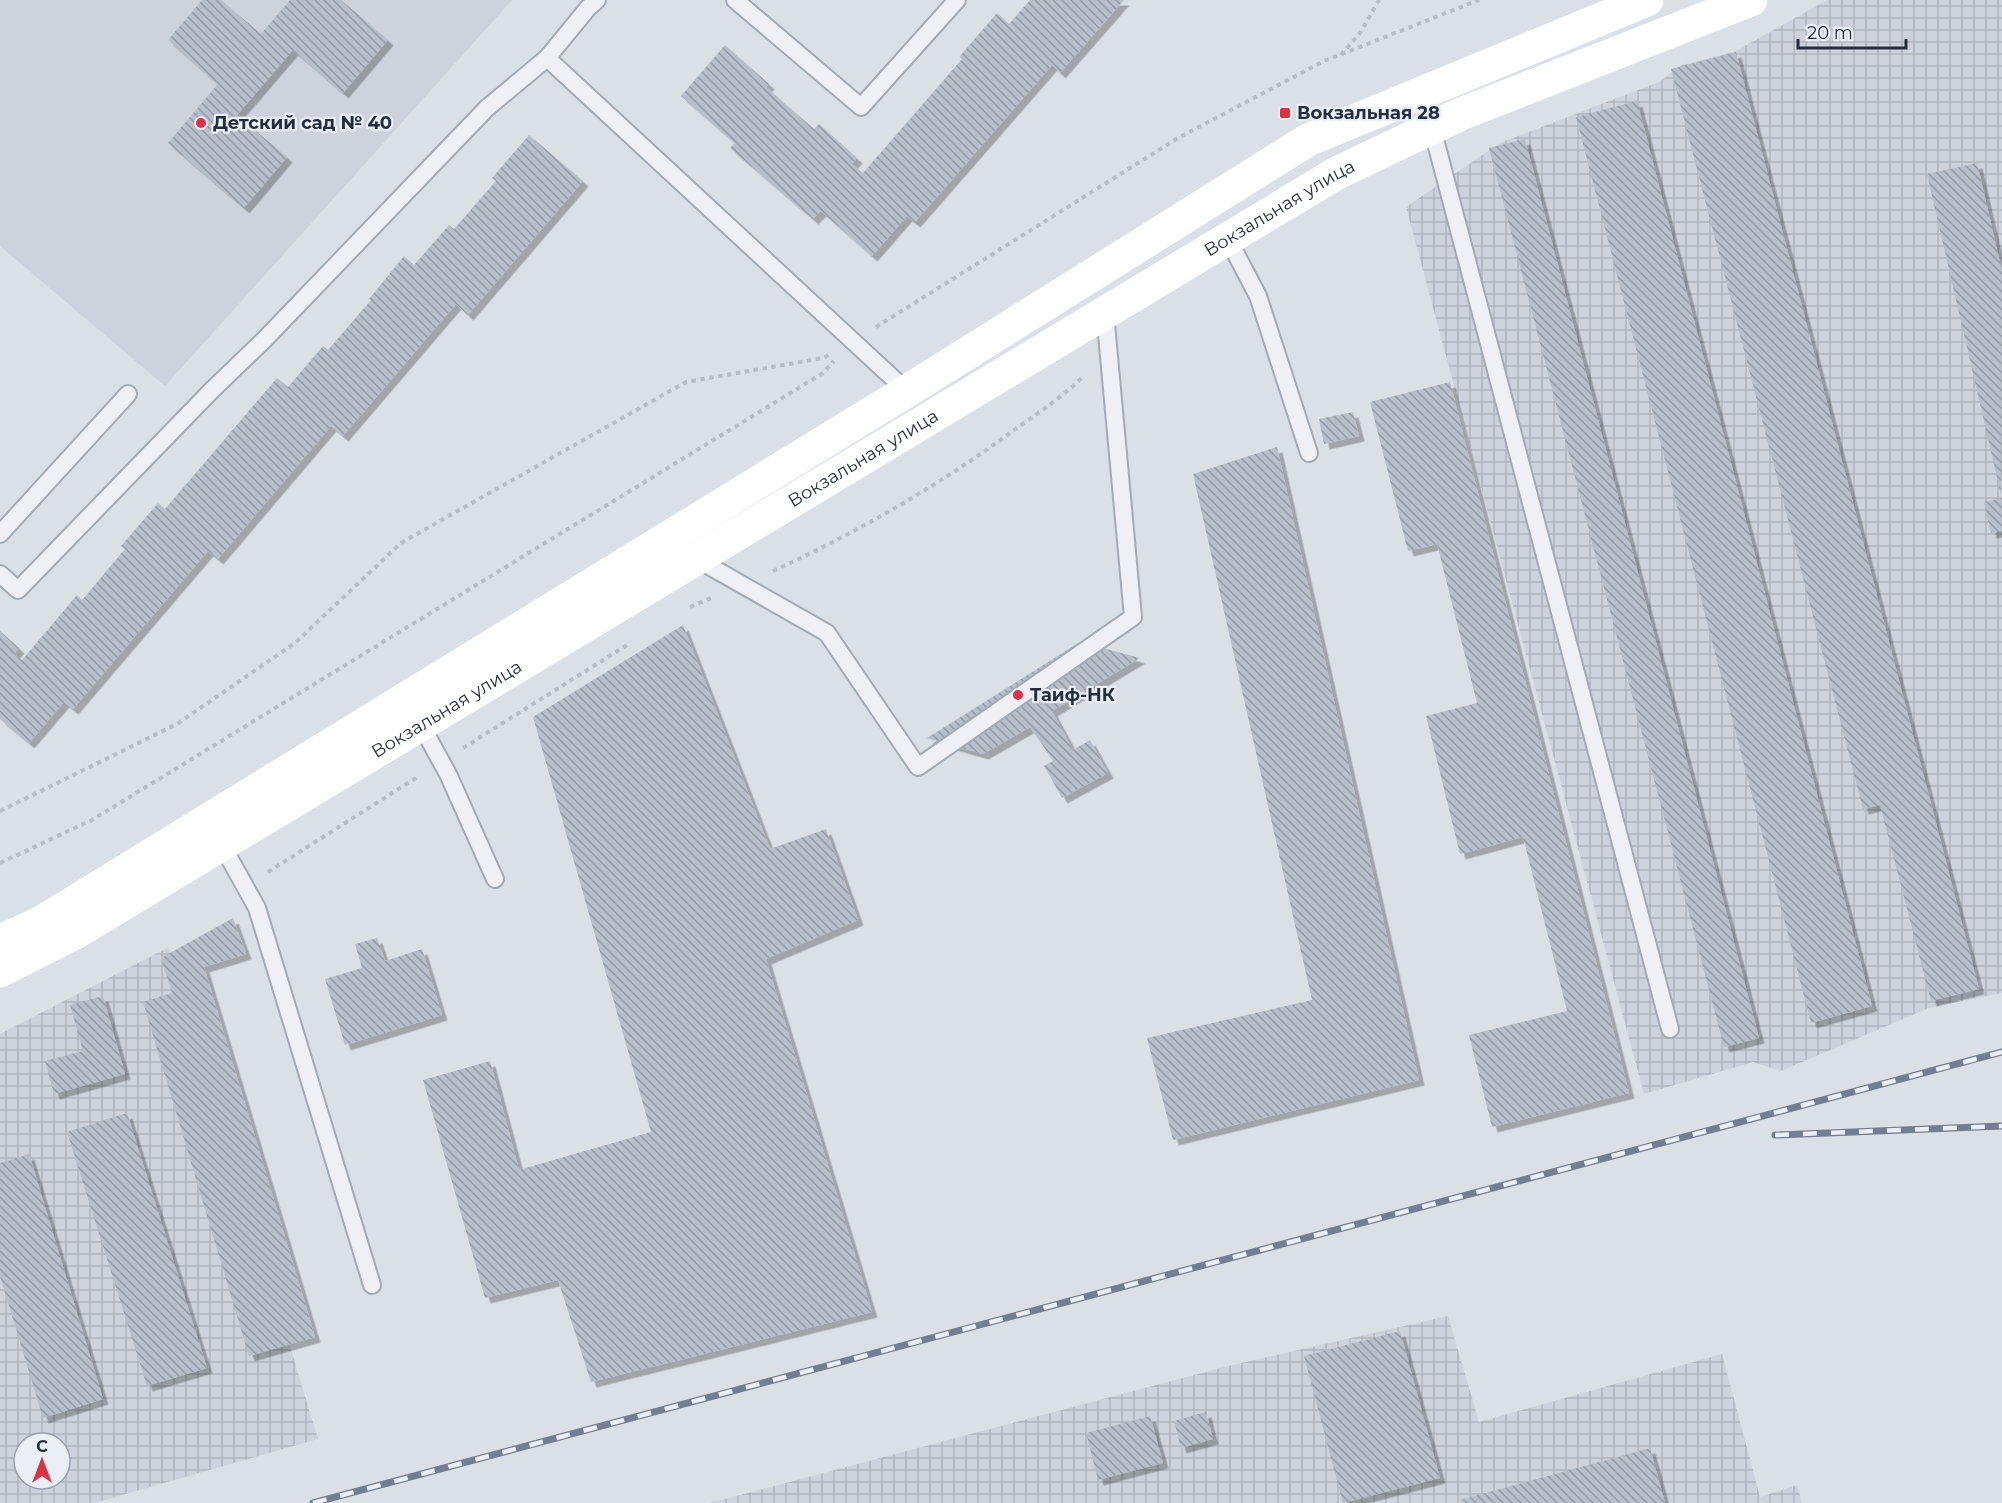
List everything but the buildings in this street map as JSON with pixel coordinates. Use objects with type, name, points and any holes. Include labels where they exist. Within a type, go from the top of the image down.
[{"type":"main road","name":"Вокзальная улица","points":[[0,941],[39,923],[907,391],[1308,140],[1647,0]]},
{"type":"main road","name":"Вокзальная улица","points":[[0,971],[75,933],[1337,173],[1472,110],[1751,0]]},
{"type":"lane","points":[[0,574],[18,590],[488,108],[547,58],[597,0]]},
{"type":"lane","points":[[735,0],[861,107],[957,0]]},
{"type":"lane","points":[[547,58],[854,341],[907,391],[930,418]]},
{"type":"lane","points":[[1432,128],[1670,1029]]},
{"type":"lane","points":[[1228,239],[1258,296],[1309,453]]},
{"type":"lane","points":[[697,559],[827,633],[918,767],[1133,617],[1105,313]]},
{"type":"lane","points":[[0,534],[128,394]]},
{"type":"lane","points":[[421,725],[448,774],[495,879]]},
{"type":"lane","points":[[222,844],[256,908],[372,1285]]},
{"type":"path","points":[[1341,55],[1360,33],[1379,0]]},
{"type":"path","points":[[0,812],[177,724],[295,644],[401,543],[686,382],[823,358],[854,341],[1178,138],[1324,62],[1479,0]]},
{"type":"path","points":[[0,863],[92,820],[823,373],[854,341]]},
{"type":"shaded area","name":"Детский сад № 40","points":[[0,0],[512,0],[165,386],[0,246]]},
{"type":"shaded area","points":[[1827,0],[2002,0],[2002,993],[1929,1008],[1781,1071],[1753,1062],[1644,1094],[1406,207],[1500,143],[1659,82],[1682,65],[1734,52]]},
{"type":"shaded area","points":[[169,947],[318,1439],[94,1503],[0,1503],[0,1034]]},
{"type":"shaded area","points":[[1448,1316],[1479,1422],[1722,1354],[1760,1497],[1797,1485],[1802,1503],[710,1503],[1228,1366]]},
{"type":"railway","points":[[313,1503],[2002,1052]]},
{"type":"railway","points":[[1775,1135],[2002,1126]]},
{"type":"place","name":"Вокзальная 28","points":[[1285,113]]},
{"type":"place","name":"Детский сад № 40","points":[[201,123]]},
{"type":"place","name":"Таиф-НК","points":[[1018,695]]}]
